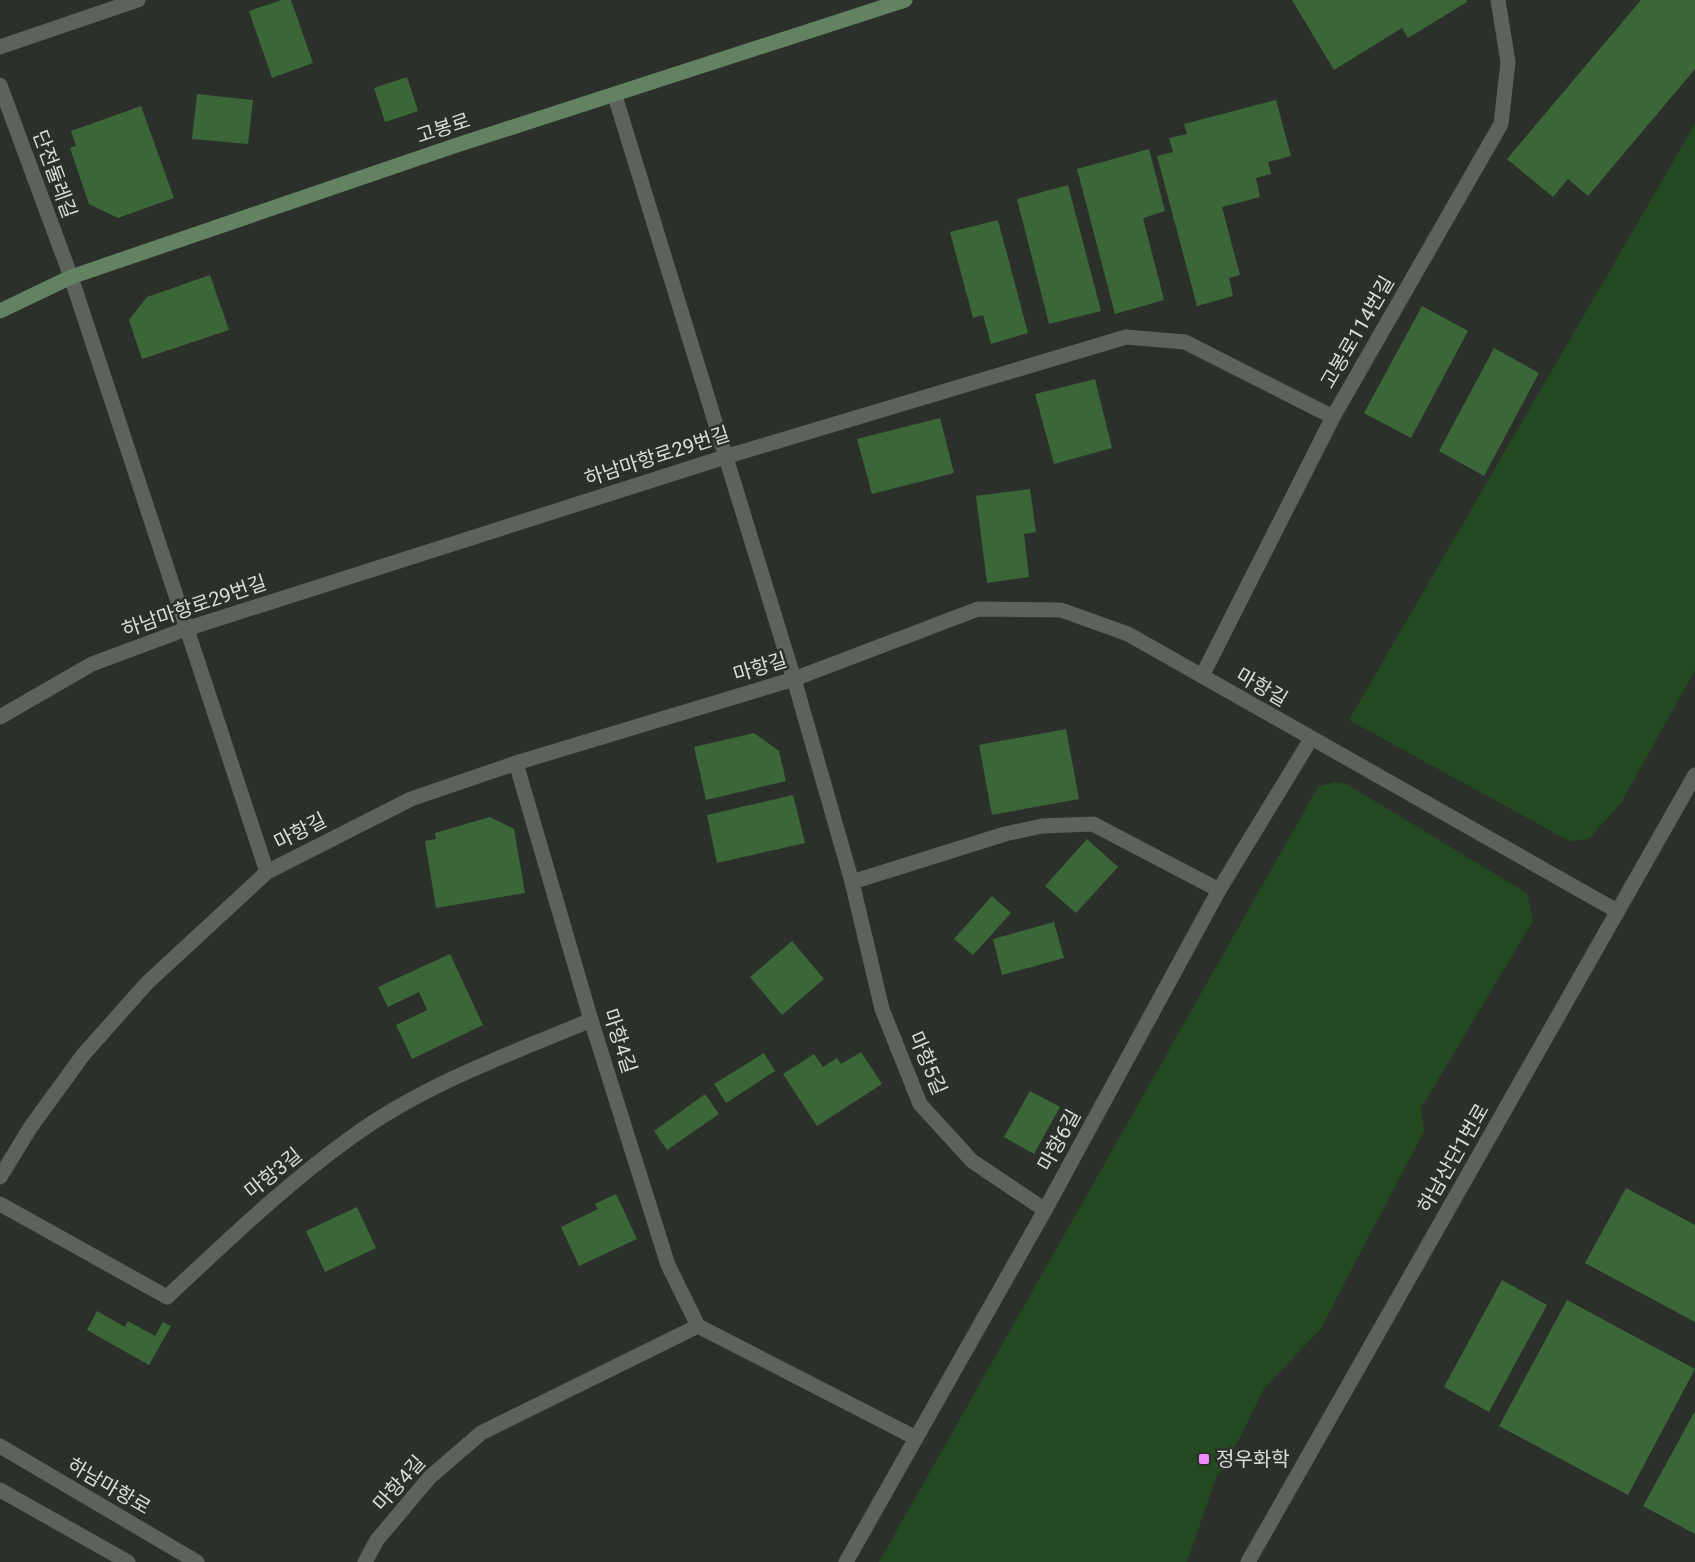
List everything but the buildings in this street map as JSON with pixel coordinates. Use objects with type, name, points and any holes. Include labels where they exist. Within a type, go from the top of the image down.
[{"type":"main road","name":"고봉로","points":[[0,311],[71,277],[454,146],[615,96],[905,0]]},
{"type":"street","points":[[0,47],[138,0]]},
{"type":"street","name":"고봉로114번길","points":[[1202,676],[1333,417],[1501,124],[1508,62],[1498,0]]},
{"type":"street","name":"단전둘레길","points":[[0,85],[71,277],[267,872]]},
{"type":"street","name":"마항5길","points":[[615,96],[728,456],[794,679],[852,882],[882,1009],[920,1104],[972,1161],[1045,1210]]},
{"type":"street","name":"하남마항로29번길","points":[[0,717],[92,664],[186,629],[728,456],[1126,337],[1185,342],[1333,417]]},
{"type":"street","name":"마항길","points":[[0,1178],[30,1128],[83,1055],[147,983],[267,872],[411,799],[516,763],[794,679],[978,609],[1061,610],[1128,634],[1617,911]]},
{"type":"street","name":"마항6길","points":[[846,1562],[1045,1210],[1219,890],[1311,739]]},
{"type":"street","name":"마항4길","points":[[365,1562],[377,1540],[430,1477],[481,1434],[698,1326],[668,1265],[591,1020],[516,763]]},
{"type":"street","name":"하남산단1번로","points":[[1248,1562],[1695,774]]},
{"type":"street","points":[[852,882],[1005,834],[1042,826],[1093,824],[1219,890]]},
{"type":"street","name":"마항3길","points":[[0,1204],[167,1297],[254,1215],[354,1135],[453,1077],[591,1020]]},
{"type":"street","points":[[698,1326],[916,1438]]},
{"type":"street","name":"하남마항로","points":[[0,1446],[197,1562]]},
{"type":"street","points":[[0,1490],[128,1562]]},
{"type":"green space","points":[[1695,124],[1695,670],[1621,803],[1589,839],[1569,841],[1349,720]]},
{"type":"green space","points":[[1334,782],[1346,784],[1527,893],[1533,921],[1421,1108],[1424,1131],[1320,1330],[1264,1388],[1240,1438],[1216,1478],[1187,1562],[879,1562],[1318,787]]},
{"type":"place","name":"정우화학","points":[[1204,1459]]}]
